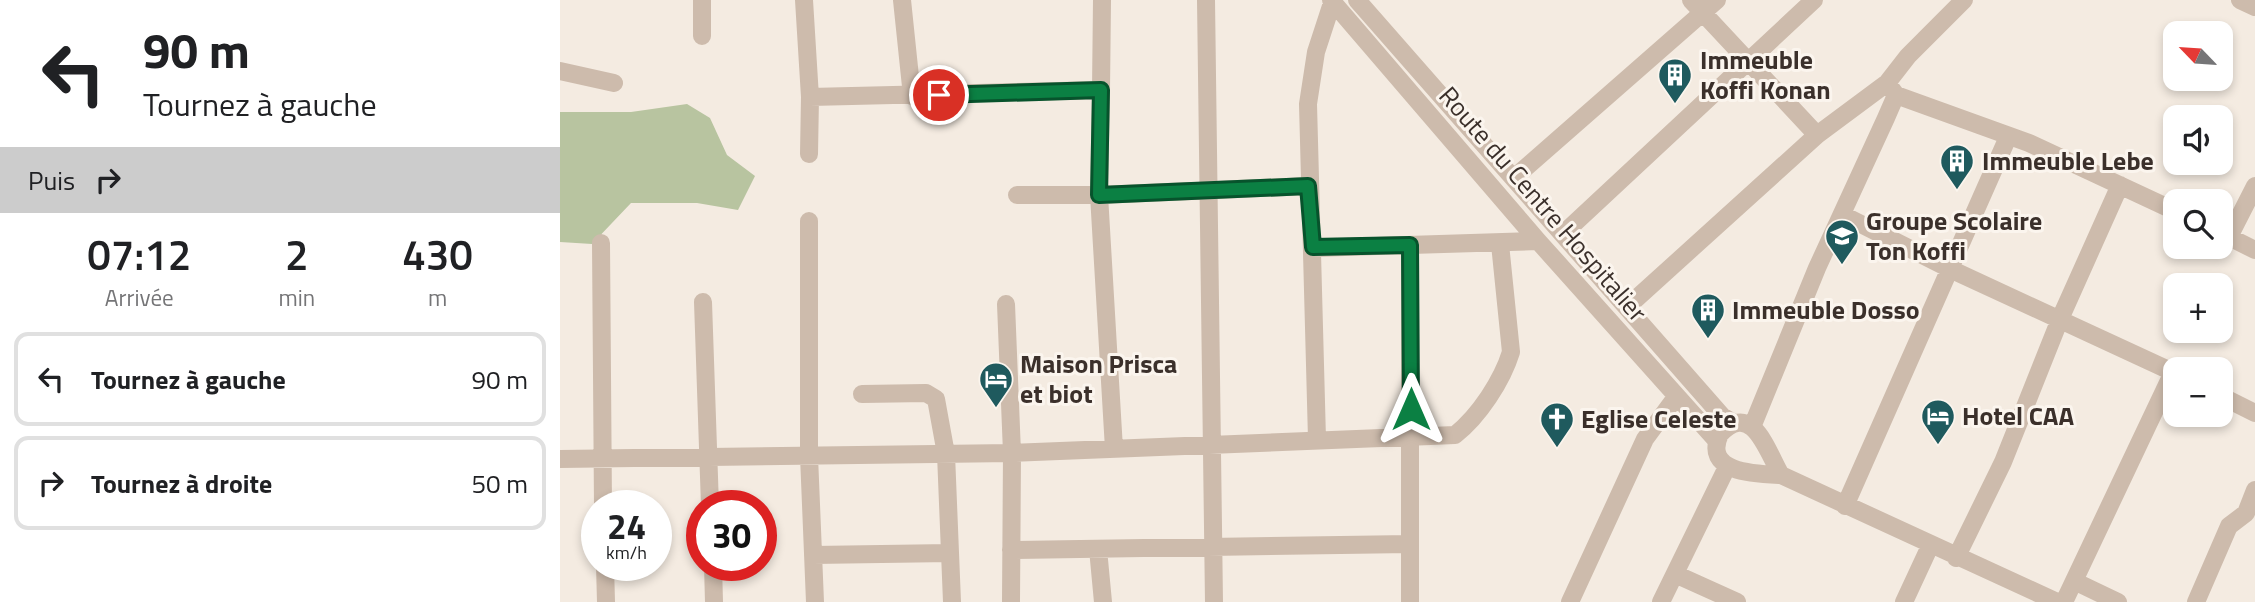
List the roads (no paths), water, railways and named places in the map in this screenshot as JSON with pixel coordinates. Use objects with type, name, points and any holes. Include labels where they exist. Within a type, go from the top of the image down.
[{"type":"street","points":[[702,0],[702,36]]},
{"type":"street","points":[[804,0],[810,97],[809,154]]},
{"type":"street","points":[[902,0],[912,96]]},
{"type":"street","points":[[1102,0],[1099,195],[1114,449]]},
{"type":"street","points":[[1206,0],[1214,602]]},
{"type":"street","points":[[1317,439],[1313,247],[1308,186],[1308,104],[1316,52],[1332,0]]},
{"type":"street","name":"Route du Centre Hospitalier","points":[[1332,0],[1538,241],[1717,441]]},
{"type":"street","name":"Route du Centre Hospitalier","points":[[1357,0],[1722,416],[1743,425]]},
{"type":"street","points":[[1515,177],[1696,7],[1717,0]]},
{"type":"street","points":[[1564,233],[1814,0]]},
{"type":"street","points":[[1743,425],[1843,215],[1891,89],[1908,56],[1964,0]]},
{"type":"street","points":[[2240,0],[2255,7]]},
{"type":"street","points":[[1696,7],[1750,60],[1817,135]]},
{"type":"street","points":[[560,71],[614,83]]},
{"type":"street","points":[[1627,307],[1817,135],[1891,89]]},
{"type":"street","points":[[1891,89],[2029,143],[2163,205]]},
{"type":"street","points":[[810,97],[1101,90]]},
{"type":"street","points":[[1845,506],[2008,137]]},
{"type":"street","points":[[1956,558],[2003,461],[2060,319],[2120,185]]},
{"type":"street","points":[[1017,195],[1099,195],[1308,186]]},
{"type":"street","points":[[2233,222],[2255,186]]},
{"type":"street","points":[[1843,215],[1950,269],[2163,368]]},
{"type":"street","points":[[809,221],[808,456],[815,602]]},
{"type":"street","points":[[2233,239],[2255,250]]},
{"type":"street","points":[[1313,247],[1538,241]]},
{"type":"street","points":[[601,243],[602,490]]},
{"type":"street","points":[[560,459],[1012,453],[1455,435],[1469,425],[1507,366],[1511,352],[1500,244]]},
{"type":"street","points":[[1410,245],[1410,602]]},
{"type":"street","points":[[702,302],[709,490]]},
{"type":"street","points":[[1006,304],[1012,453],[1010,602]]},
{"type":"street","points":[[862,394],[926,393],[936,399],[946,454],[952,602]]},
{"type":"street","points":[[2064,602],[2163,396]]},
{"type":"street","points":[[1570,602],[1645,439],[1676,397]]},
{"type":"street","points":[[2233,402],[2255,413]]},
{"type":"street","points":[[1780,475],[1760,433],[1743,425],[1723,431],[1717,441],[1721,460],[1727,467],[1740,472],[1780,475],[2057,602]]},
{"type":"street","points":[[1749,471],[1761,461],[1767,450]]},
{"type":"street","points":[[1661,602],[1727,467]]},
{"type":"street","points":[[2196,602],[2229,526],[2246,513],[2255,490]]},
{"type":"street","points":[[1011,550],[1410,544]]},
{"type":"street","points":[[1904,602],[1930,546]]},
{"type":"street","points":[[1098,549],[1103,602]]},
{"type":"street","points":[[813,555],[950,554]]},
{"type":"street","points":[[1675,574],[1737,602]]},
{"type":"street","points":[[605,581],[606,602]]},
{"type":"street","points":[[713,581],[714,602]]},
{"type":"street","points":[[2074,582],[2118,602]]},
{"type":"place","name":"Immeuble Koffi Konan","points":[[1675,105]]},
{"type":"place","name":"Immeuble Lebe","points":[[1957,191]]},
{"type":"place","name":"Groupe Scolaire Ton Koffi","points":[[1842,266]]},
{"type":"place","name":"Immeuble Dosso","points":[[1708,340]]},
{"type":"place","name":"Maison Prisca et biot","points":[[996,409]]},
{"type":"place","name":"Hotel CAA","points":[[1938,446]]},
{"type":"place","name":"Eglise Celeste","points":[[1557,449]]}]
